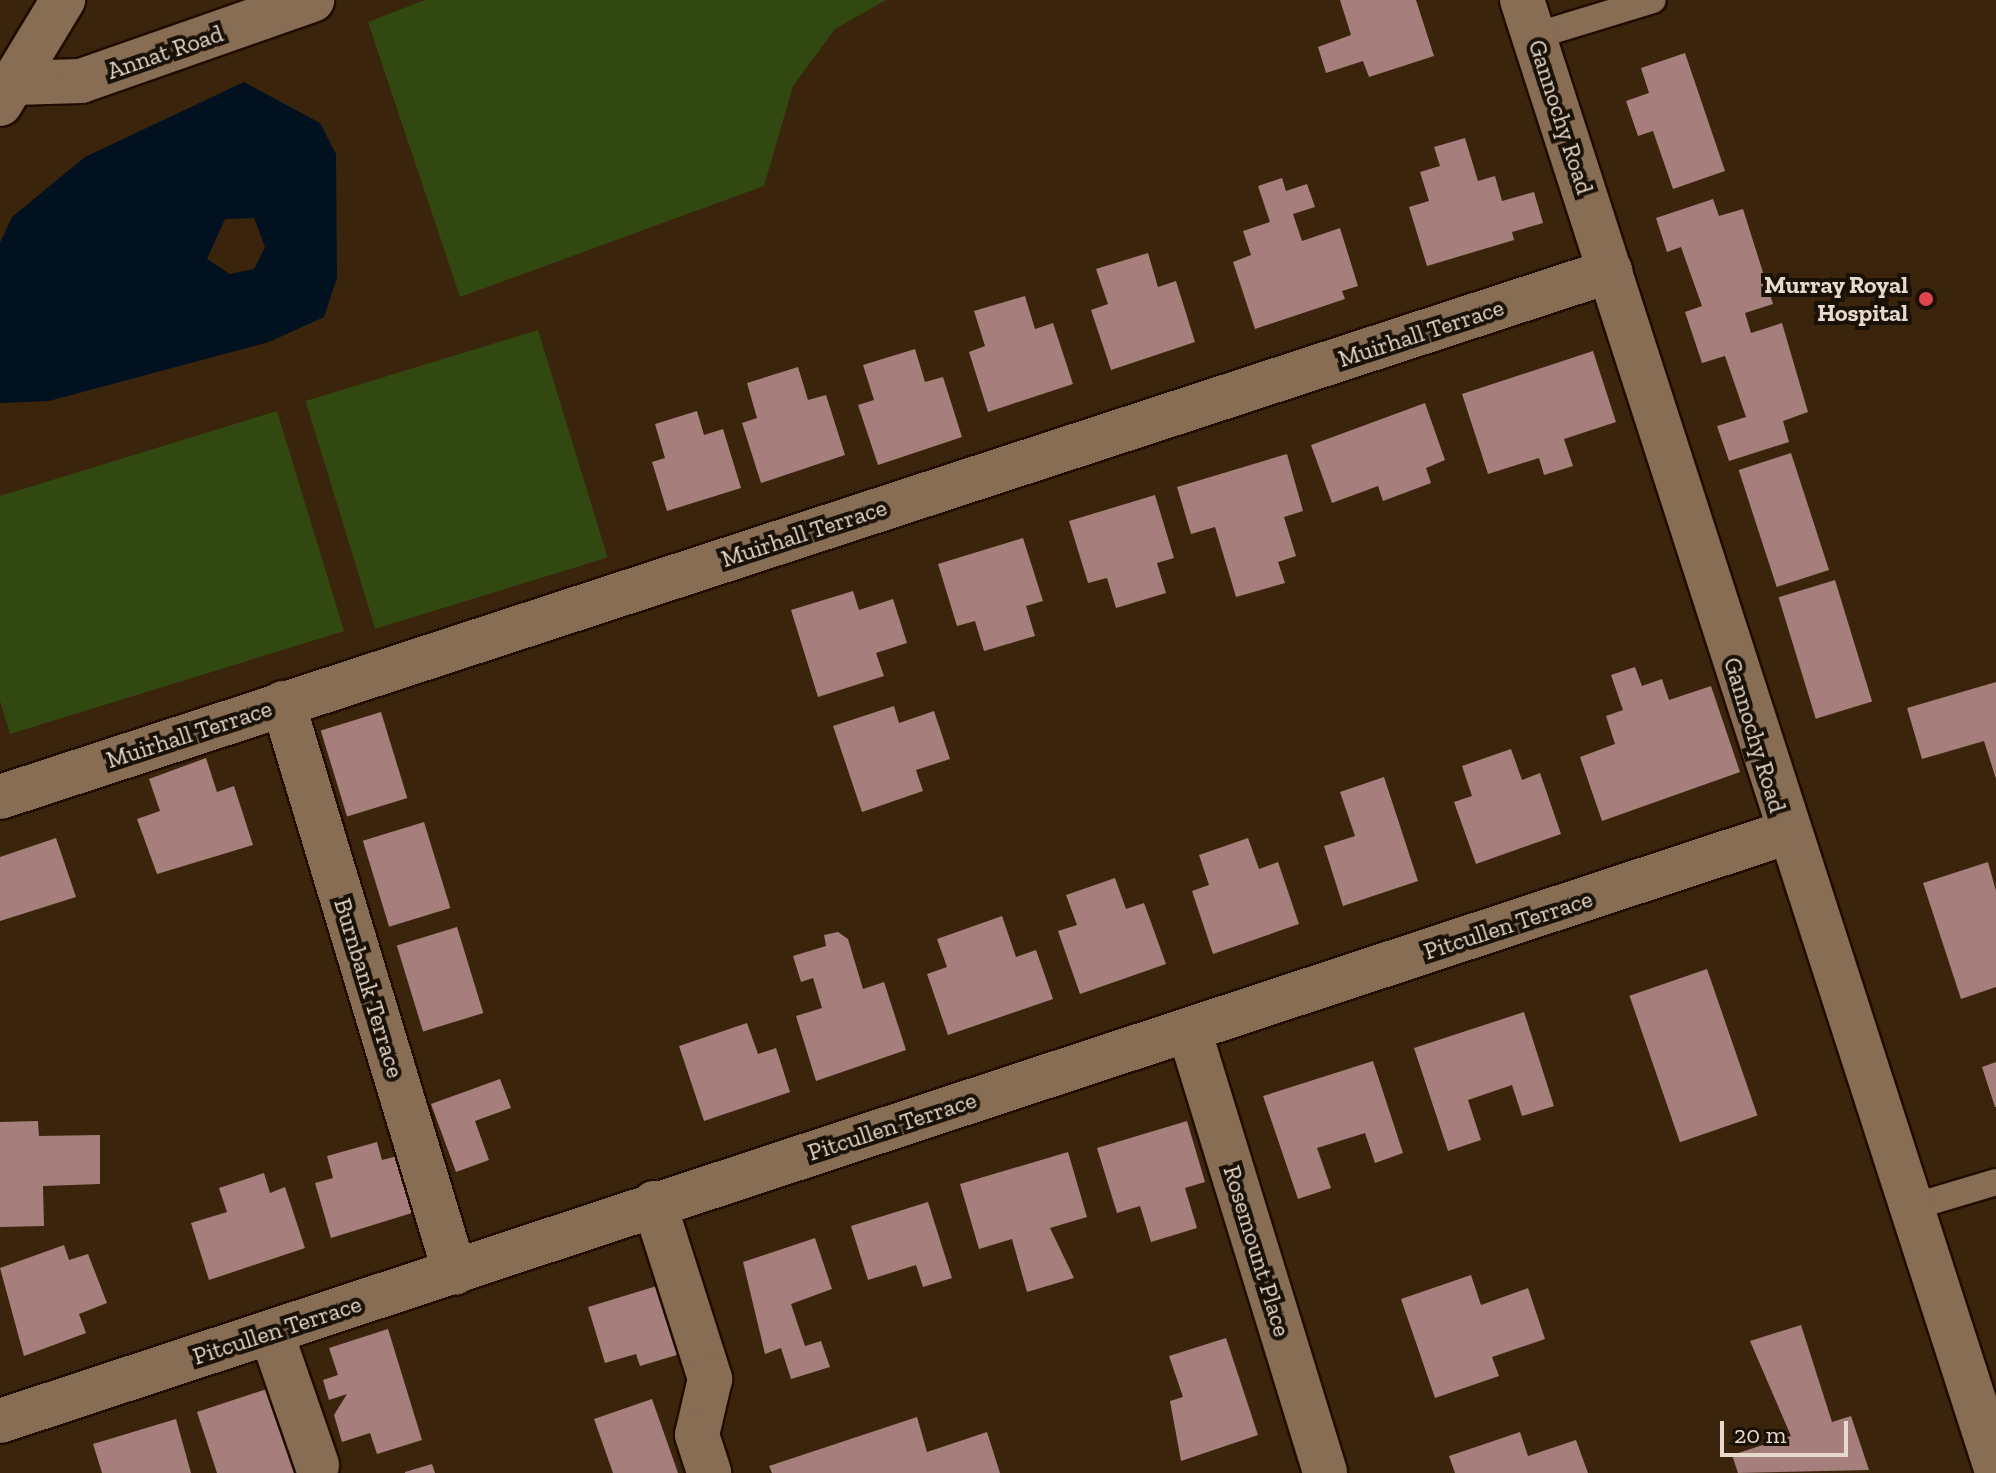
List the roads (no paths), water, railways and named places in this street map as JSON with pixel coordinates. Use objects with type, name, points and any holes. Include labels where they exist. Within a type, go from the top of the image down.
[{"type":"street","points":[[7,93],[63,0]]},
{"type":"street","name":"Annat Road","points":[[7,93],[81,81],[312,0]]},
{"type":"street","name":"Gannochy Road","points":[[1528,18],[1785,833],[1996,1468]]},
{"type":"street","name":"Muirhall Terrace","points":[[0,797],[1610,271]]},
{"type":"street","name":"Burnbank Terrace","points":[[283,703],[455,1273]]},
{"type":"street","name":"Pitcullen Terrace","points":[[0,1421],[455,1273],[654,1203],[1785,833]]},
{"type":"street","name":"Rosemount Place","points":[[1189,1030],[1325,1473]]},
{"type":"street","points":[[654,1203],[710,1379],[697,1435],[709,1473]]},
{"type":"street","points":[[271,1332],[317,1465]]},
{"type":"lane","points":[[1528,18],[1653,0]]},
{"type":"lane","points":[[1909,1208],[1996,1182]]},
{"type":"water","points":[[244,82],[320,123],[336,154],[337,278],[324,317],[269,342],[49,401],[0,403],[0,243],[12,217],[85,157]],"holes":[[[254,218],[265,247],[254,269],[230,274],[207,259],[225,219]]]},
{"type":"place","name":"Murray Royal Hospital","points":[[1926,299]]}]
